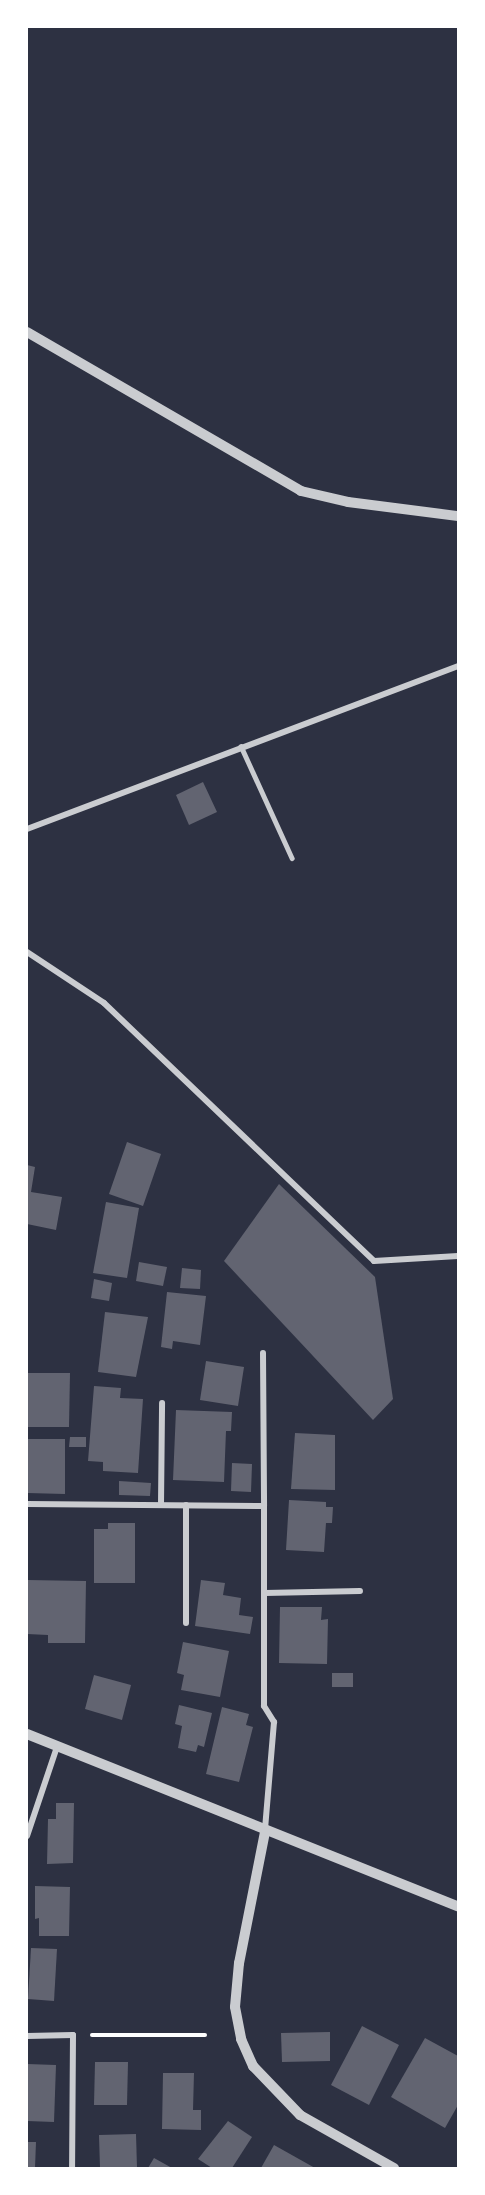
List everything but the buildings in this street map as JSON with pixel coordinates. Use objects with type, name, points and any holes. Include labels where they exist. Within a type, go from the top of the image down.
[{"type":"street","points":[[27,332],[301,491],[348,502],[458,516]]},
{"type":"street","points":[[27,829],[241,746],[458,666]]},
{"type":"street","points":[[27,952],[104,1004],[374,1262],[458,1256]]},
{"type":"street","points":[[263,1353],[264,1706],[274,1722],[265,1832],[239,1963],[235,2007],[241,2039],[253,2066],[300,2115],[394,2168]]},
{"type":"street","points":[[161,1505],[162,1403]]},
{"type":"street","points":[[27,1504],[264,1506]]},
{"type":"street","points":[[186,1505],[186,1623]]},
{"type":"street","points":[[265,1593],[360,1591]]},
{"type":"street","points":[[27,1734],[265,1832],[458,1906]]},
{"type":"street","points":[[27,1836],[57,1747]]},
{"type":"street","points":[[27,2036],[73,2035],[72,2168]]},
{"type":"lane","points":[[241,746],[292,858]]},
{"type":"path","points":[[92,2036],[205,2035]]}]
